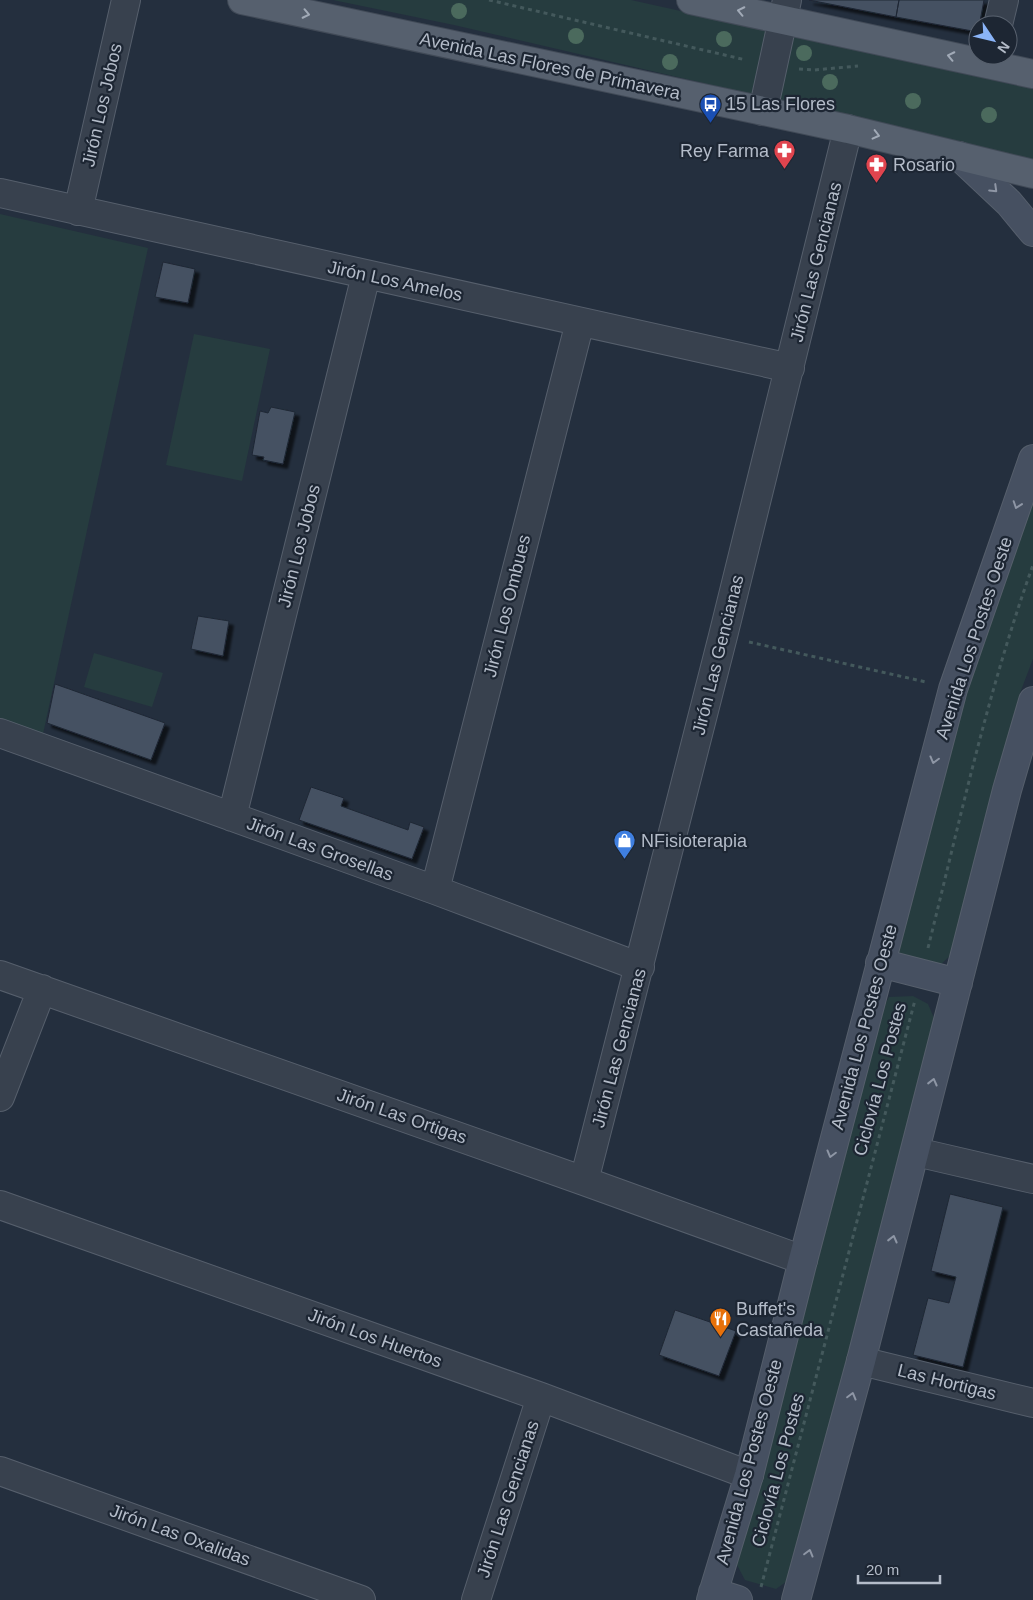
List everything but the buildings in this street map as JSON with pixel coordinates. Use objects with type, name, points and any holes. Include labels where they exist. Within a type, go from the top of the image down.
[{"type":"main road","name":"Avenida Las Flores de Primavera","points":[[242,0],[848,128],[1033,174]]},
{"type":"main road","points":[[691,0],[785,10],[968,55]]},
{"type":"main road","points":[[1005,65],[1033,74]]},
{"type":"main road","points":[[959,156],[1009,203],[1033,232]]},
{"type":"main road","name":"Avenida Los Postes Oeste","points":[[731,1596],[749,1475],[802,1260],[880,963],[953,689],[1033,459]]},
{"type":"main road","points":[[796,1600],[862,1361],[1007,790],[1033,701]]},
{"type":"main road","points":[[880,963],[958,983]]},
{"type":"street","name":"Jirón Los Jobos","points":[[78,211],[126,0]]},
{"type":"street","points":[[1000,15],[1004,0]]},
{"type":"street","points":[[763,111],[785,10]]},
{"type":"street","name":"Jirón Las Gencianas","points":[[584,1181],[723,636],[848,128]]},
{"type":"street","name":"Jirón Los Amelos","points":[[0,193],[790,368]]},
{"type":"street","name":"Jirón Los Jobos","points":[[232,817],[366,275]]},
{"type":"street","name":"Jirón Los Ombues","points":[[435,890],[580,322]]},
{"type":"street","name":"Jirón Las Grosellas","points":[[0,733],[435,890],[640,967]]},
{"type":"street","name":"Jirón Las Ortigas","points":[[0,975],[802,1260]]},
{"type":"street","points":[[0,1097],[42,990]]},
{"type":"street","points":[[916,1152],[1033,1179]]},
{"type":"street","name":"Jirón Los Huertos","points":[[0,1205],[540,1397],[749,1475]]},
{"type":"street","name":"Las Hortigas","points":[[862,1361],[1033,1403]]},
{"type":"street","name":"Jirón Las Gencianas","points":[[476,1600],[540,1397]]},
{"type":"street","name":"Jirón Las Oxalidas","points":[[0,1470],[361,1600]]},
{"type":"path","points":[[489,0],[772,67]]},
{"type":"path","name":"Ciclovía Los Postes","points":[[731,1596],[922,974],[991,696],[1015,616],[1033,566]]},
{"type":"path","points":[[723,636],[953,689]]},
{"type":"green space","points":[[333,0],[631,0],[1033,89],[1033,160],[454,25]]},
{"type":"green space","points":[[0,214],[148,248],[43,734],[0,720]]},
{"type":"green space","points":[[194,334],[270,349],[242,481],[166,465]]},
{"type":"green space","points":[[1033,484],[1033,659],[1020,693],[952,954],[940,965],[903,959],[897,947],[961,691]]},
{"type":"green space","points":[[94,653],[163,673],[152,707],[84,687]]},
{"type":"green space","points":[[913,996],[928,1004],[934,1018],[790,1579],[776,1589],[745,1580],[737,1565],[813,1264],[882,1010],[889,997]]},
{"type":"place","name":"15 Las Flores","points":[[710,123]]},
{"type":"place","name":"Rey Farma","points":[[785,170]]},
{"type":"place","name":"Rosario","points":[[877,184]]},
{"type":"place","name":"NFisioterapia","points":[[625,860]]},
{"type":"place","name":"Buffet's Castañeda","points":[[720,1338]]}]
